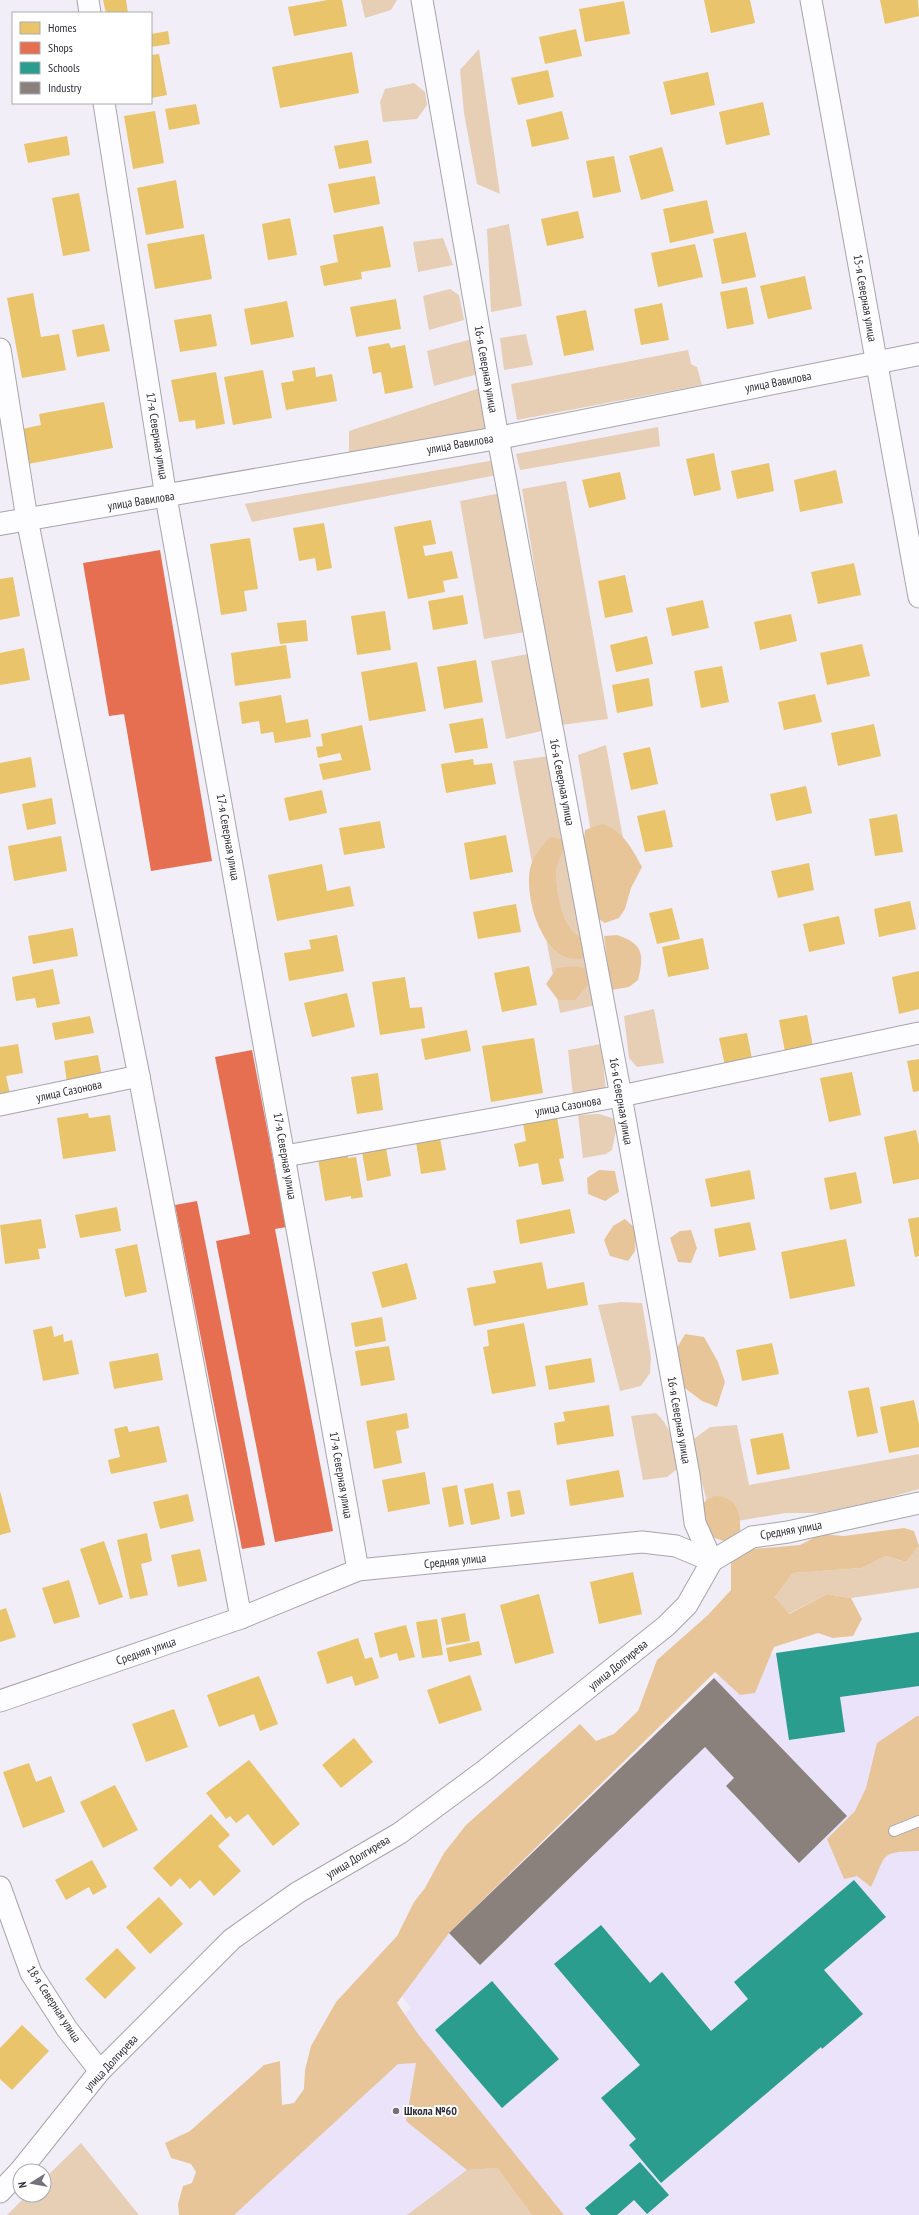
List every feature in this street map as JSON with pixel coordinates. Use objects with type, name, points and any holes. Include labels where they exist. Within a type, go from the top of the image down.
[{"type":"street","points":[[88,0],[90,12]]},
{"type":"street","name":"16-я Северная улица","points":[[422,0],[498,438],[621,1096],[689,1475],[695,1522],[712,1561]]},
{"type":"street","name":"15-я Северная улица","points":[[811,0],[919,597]]},
{"type":"street","name":"17-я Северная улица","points":[[104,104],[166,497],[358,1570]]},
{"type":"street","points":[[0,349],[27,519],[139,1076],[241,1618]]},
{"type":"street","name":"улица Вавилова","points":[[0,524],[166,497],[498,438],[919,354]]},
{"type":"street","name":"улица Сазонова","points":[[285,1156],[621,1096],[919,1033]]},
{"type":"street","name":"улица Сазонова","points":[[0,1105],[139,1076]]},
{"type":"street","name":"Средняя улица","points":[[0,1701],[241,1618],[358,1570],[642,1542],[676,1546],[712,1561],[752,1537],[788,1532],[919,1503]]},
{"type":"street","name":"улица Долгирева","points":[[26,2163],[100,2071],[232,1939],[297,1893],[400,1833],[484,1771],[666,1626],[687,1605],[712,1561]]},
{"type":"street","name":"18-я Северная улица","points":[[0,1887],[31,1973],[67,2029],[100,2071]]},
{"type":"street","name":"улица Долгирева","points":[[0,2192],[12,2179]]},
{"type":"lane","points":[[894,1831],[919,1821]]},
{"type":"shaded area","points":[[361,0],[397,0],[391,10],[365,18]]},
{"type":"shaded area","points":[[479,49],[500,194],[477,184],[464,113],[460,70]]},
{"type":"shaded area","points":[[414,83],[425,92],[427,105],[417,119],[383,122],[380,102],[385,89]]},
{"type":"shaded area","points":[[509,224],[522,306],[491,312],[487,229]]},
{"type":"shaded area","points":[[443,238],[453,265],[418,272],[413,242]]},
{"type":"shaded area","points":[[450,289],[459,295],[464,320],[429,330],[423,296]]},
{"type":"shaded area","points":[[526,334],[533,365],[504,370],[500,338]]},
{"type":"shaded area","points":[[472,339],[478,374],[434,386],[427,351]]},
{"type":"shaded area","points":[[688,350],[691,364],[697,367],[702,385],[517,420],[511,384]]},
{"type":"shaded area","points":[[483,387],[489,430],[349,455],[349,431]]},
{"type":"shaded area","points":[[658,427],[660,446],[520,470],[516,454]]},
{"type":"shaded area","points":[[495,460],[497,475],[252,522],[245,504]]},
{"type":"shaded area","points":[[566,481],[608,719],[560,725],[522,489]]},
{"type":"shaded area","points":[[501,493],[525,632],[484,639],[460,501]]},
{"type":"shaded area","points":[[528,654],[542,731],[506,739],[491,661]]},
{"type":"shaded area","points":[[606,745],[625,849],[594,850],[578,755]]},
{"type":"shaded area","points":[[549,756],[596,1005],[560,1013],[513,761]]},
{"type":"shaded area","points":[[602,824],[621,835],[642,867],[631,888],[625,909],[619,918],[605,923],[597,918],[583,846],[585,830]]},
{"type":"shaded area","points":[[550,837],[561,839],[565,846],[558,861],[556,870],[557,890],[560,906],[568,925],[571,930],[584,942],[584,958],[570,958],[558,952],[547,941],[539,927],[533,911],[529,878],[531,865],[537,854]]},
{"type":"shaded area","points":[[617,935],[633,942],[640,952],[641,964],[638,980],[629,987],[611,990],[604,936]]},
{"type":"shaded area","points":[[574,966],[585,968],[588,985],[575,1000],[558,1000],[546,984],[557,968]]},
{"type":"shaded area","points":[[654,1009],[664,1063],[637,1067],[629,1058],[624,1016]]},
{"type":"shaded area","points":[[601,1044],[606,1091],[573,1096],[568,1050]]},
{"type":"shaded area","points":[[599,1114],[618,1120],[612,1150],[606,1154],[583,1158],[578,1115]]},
{"type":"shaded area","points":[[599,1170],[615,1171],[619,1192],[605,1201],[588,1194],[587,1178]]},
{"type":"shaded area","points":[[625,1219],[636,1229],[635,1251],[628,1261],[610,1256],[604,1240],[613,1226]]},
{"type":"shaded area","points":[[691,1230],[697,1248],[691,1263],[678,1262],[670,1238],[680,1231]]},
{"type":"shaded area","points":[[621,1302],[642,1303],[651,1357],[650,1373],[641,1386],[620,1391],[598,1305]]},
{"type":"shaded area","points":[[685,1334],[704,1337],[718,1362],[725,1382],[717,1407],[702,1401],[681,1385],[673,1355]]},
{"type":"shaded area","points":[[656,1413],[662,1419],[670,1432],[674,1446],[677,1469],[667,1477],[643,1480],[631,1416]]},
{"type":"shaded area","points":[[737,1425],[749,1485],[919,1454],[919,1489],[881,1500],[819,1513],[786,1513],[713,1525],[704,1514],[706,1498],[691,1441],[710,1427]]},
{"type":"shaded area","points":[[714,1496],[728,1499],[733,1502],[736,1507],[740,1519],[740,1533],[731,1542],[716,1538],[707,1531],[704,1526],[701,1504]]},
{"type":"shaded area","points":[[904,1528],[914,1531],[919,1546],[906,1562],[886,1556],[862,1568],[793,1573],[775,1597],[789,1614],[827,1594],[851,1598],[862,1619],[853,1636],[833,1638],[818,1633],[774,1647],[755,1693],[740,1695],[715,1672],[449,1933],[397,2003],[418,2034],[564,2215],[532,2215],[497,2168],[467,2170],[406,2121],[416,2063],[398,2064],[234,2215],[179,2215],[178,2204],[183,2186],[192,2183],[196,2172],[191,2164],[171,2158],[165,2143],[190,2131],[264,2065],[280,2061],[282,2105],[294,2103],[304,2089],[305,2070],[311,2046],[336,2002],[397,1936],[414,1902],[425,1888],[444,1853],[466,1825],[580,1724],[596,1741],[614,1734],[638,1711],[657,1660],[708,1615],[731,1590],[731,1562],[752,1549],[800,1545],[821,1534],[844,1536]]},
{"type":"shaded area","points":[[919,1546],[919,1588],[851,1598],[827,1594],[788,1614],[775,1597],[793,1573],[862,1568],[886,1556],[906,1562]]},
{"type":"shaded area","points":[[919,1632],[919,2215],[187,2215],[411,2008],[392,1984],[449,1933],[714,1678],[776,1653]]},
{"type":"shaded area","points":[[919,1716],[919,1851],[896,1852],[886,1857],[871,1887],[857,1876],[844,1879],[827,1839],[855,1811],[866,1788],[877,1743]]},
{"type":"shaded area","points":[[81,2143],[139,2215],[7,2215],[19,2203],[52,2203],[52,2171]]},
{"type":"shaded area","points":[[497,2168],[532,2215],[407,2215],[467,2170]]},
{"type":"building: Homes","points":[[103,0],[126,0],[128,12],[106,12]]},
{"type":"building: Homes","points":[[328,0],[342,0],[347,26],[294,36],[288,7]]},
{"type":"building: Homes","points":[[704,0],[750,0],[755,23],[711,33]]},
{"type":"building: Homes","points":[[880,0],[918,0],[919,16],[885,24]]},
{"type":"building: Homes","points":[[624,1],[630,34],[585,42],[579,9]]},
{"type":"building: Homes","points":[[576,29],[582,56],[545,64],[539,37]]},
{"type":"building: Homes","points":[[168,31],[170,44],[152,47],[152,34]]},
{"type":"building: Homes","points":[[352,52],[359,93],[280,108],[272,67]]},
{"type":"building: Homes","points":[[159,54],[167,95],[152,98],[152,55]]},
{"type":"building: Homes","points":[[548,70],[554,97],[518,105],[511,78]]},
{"type":"building: Homes","points":[[708,72],[715,105],[671,115],[663,82]]},
{"type":"building: Homes","points":[[763,102],[770,135],[726,145],[719,112]]},
{"type":"building: Homes","points":[[196,104],[200,124],[169,130],[165,109]]},
{"type":"building: Homes","points":[[155,111],[164,163],[133,169],[124,116]]},
{"type":"building: Homes","points":[[562,111],[569,139],[532,147],[526,120]]},
{"type":"building: Homes","points":[[67,136],[70,155],[28,163],[24,144]]},
{"type":"building: Homes","points":[[368,140],[372,163],[339,169],[334,146]]},
{"type":"building: Homes","points":[[662,147],[674,191],[641,200],[629,156]]},
{"type":"building: Homes","points":[[614,156],[621,192],[593,198],[586,161]]},
{"type":"building: Homes","points":[[375,176],[380,204],[334,213],[328,184]]},
{"type":"building: Homes","points":[[176,180],[184,228],[146,235],[137,188]]},
{"type":"building: Homes","points":[[79,193],[90,251],[63,256],[52,198]]},
{"type":"building: Homes","points":[[707,200],[714,233],[670,243],[663,209]]},
{"type":"building: Homes","points":[[578,211],[584,238],[547,246],[541,219]]},
{"type":"building: Homes","points":[[290,218],[297,255],[268,260],[262,224]]},
{"type":"building: Homes","points":[[383,226],[391,267],[361,272],[362,279],[324,286],[320,266],[338,262],[333,235]]},
{"type":"building: Homes","points":[[746,232],[756,277],[722,284],[713,239]]},
{"type":"building: Homes","points":[[204,234],[212,279],[155,289],[147,244]]},
{"type":"building: Homes","points":[[695,244],[703,277],[658,287],[651,253]]},
{"type":"building: Homes","points":[[805,276],[812,309],[768,319],[760,286]]},
{"type":"building: Homes","points":[[747,287],[754,324],[727,329],[720,292]]},
{"type":"building: Homes","points":[[33,293],[41,337],[59,334],[66,370],[22,378],[7,298]]},
{"type":"building: Homes","points":[[396,299],[401,329],[356,337],[350,307]]},
{"type":"building: Homes","points":[[287,301],[294,337],[251,345],[244,309]]},
{"type":"building: Homes","points":[[662,303],[669,340],[641,345],[634,309]]},
{"type":"building: Homes","points":[[586,310],[594,350],[564,356],[556,316]]},
{"type":"building: Homes","points":[[211,314],[217,346],[180,352],[174,320]]},
{"type":"building: Homes","points":[[104,324],[110,351],[77,357],[72,330]]},
{"type":"building: Homes","points":[[389,343],[391,348],[405,345],[413,388],[385,394],[381,372],[373,374],[368,347]]},
{"type":"building: Homes","points":[[315,367],[316,377],[332,374],[337,401],[286,410],[281,383],[294,381],[292,371]]},
{"type":"building: Homes","points":[[263,370],[272,418],[233,425],[224,377]]},
{"type":"building: Homes","points":[[216,372],[225,424],[196,429],[195,420],[179,422],[171,380]]},
{"type":"building: Homes","points":[[104,402],[113,448],[28,464],[22,429],[41,425],[39,414]]},
{"type":"building: Homes","points":[[714,453],[721,490],[694,496],[686,459]]},
{"type":"building: Homes","points":[[769,463],[774,491],[737,499],[731,471]]},
{"type":"building: Homes","points":[[836,470],[843,503],[800,512],[794,480]]},
{"type":"building: Homes","points":[[620,472],[626,499],[589,508],[582,480]]},
{"type":"building: Homes","points":[[431,520],[436,544],[423,546],[425,556],[452,551],[458,578],[443,581],[445,592],[408,599],[394,527]]},
{"type":"building: Homes","points":[[324,523],[332,568],[317,571],[315,558],[299,561],[293,528]]},
{"type":"building: Homes","points":[[250,538],[258,589],[244,591],[247,611],[221,615],[210,544]]},
{"type":"building: Homes","points":[[854,563],[861,595],[818,604],[811,572]]},
{"type":"building: Homes","points":[[625,575],[633,612],[605,618],[598,581]]},
{"type":"building: Homes","points":[[13,577],[20,616],[0,620],[0,579]]},
{"type":"building: Homes","points":[[463,595],[468,624],[433,630],[428,601]]},
{"type":"building: Homes","points":[[703,600],[709,628],[672,636],[666,608]]},
{"type":"building: Homes","points":[[385,611],[391,650],[357,655],[351,616]]},
{"type":"building: Homes","points":[[791,614],[797,641],[760,650],[754,622]]},
{"type":"building: Homes","points":[[306,620],[308,641],[280,644],[277,623]]},
{"type":"building: Homes","points":[[647,636],[653,664],[616,672],[610,645]]},
{"type":"building: Homes","points":[[862,644],[870,676],[827,685],[820,653]]},
{"type":"building: Homes","points":[[286,645],[291,678],[235,686],[231,653]]},
{"type":"building: Homes","points":[[24,648],[30,680],[0,685],[0,653]]},
{"type":"building: Homes","points":[[476,660],[483,702],[444,709],[437,667]]},
{"type":"building: Homes","points":[[417,662],[426,711],[369,721],[361,672]]},
{"type":"building: Homes","points":[[722,666],[729,702],[701,708],[694,671]]},
{"type":"building: Homes","points":[[649,678],[653,706],[617,713],[612,685]]},
{"type":"building: Homes","points":[[815,694],[822,722],[784,730],[778,702]]},
{"type":"building: Homes","points":[[281,695],[286,723],[308,719],[311,737],[275,743],[273,732],[261,734],[259,721],[242,724],[239,702]]},
{"type":"building: Homes","points":[[483,718],[488,748],[455,753],[449,724]]},
{"type":"building: Homes","points":[[874,724],[881,756],[838,766],[831,733]]},
{"type":"building: Homes","points":[[362,725],[371,770],[323,780],[319,764],[342,760],[340,753],[318,758],[316,747],[323,746],[321,734]]},
{"type":"building: Homes","points":[[650,747],[658,784],[631,790],[623,753]]},
{"type":"building: Homes","points":[[31,757],[36,787],[0,794],[0,763]]},
{"type":"building: Homes","points":[[473,759],[474,765],[492,763],[496,784],[446,793],[441,764]]},
{"type":"building: Homes","points":[[806,786],[812,813],[776,821],[770,794]]},
{"type":"building: Homes","points":[[322,790],[327,813],[289,821],[284,798]]},
{"type":"building: Homes","points":[[52,798],[56,824],[27,830],[22,804]]},
{"type":"building: Homes","points":[[665,810],[673,847],[645,852],[637,816]]},
{"type":"building: Homes","points":[[897,814],[903,852],[875,856],[869,819]]},
{"type":"building: Homes","points":[[380,821],[385,848],[344,855],[339,828]]},
{"type":"building: Homes","points":[[506,835],[513,872],[470,880],[464,843]]},
{"type":"building: Homes","points":[[61,836],[67,871],[14,881],[8,846]]},
{"type":"building: Homes","points":[[809,863],[814,890],[778,898],[771,871]]},
{"type":"building: Homes","points":[[322,864],[327,891],[350,886],[354,906],[277,921],[268,875]]},
{"type":"building: Homes","points":[[910,901],[916,929],[879,937],[874,909]]},
{"type":"building: Homes","points":[[516,904],[521,932],[478,939],[473,912]]},
{"type":"building: Homes","points":[[672,908],[680,939],[657,944],[649,913]]},
{"type":"building: Homes","points":[[839,916],[845,944],[809,952],[803,924]]},
{"type":"building: Homes","points":[[73,928],[78,956],[33,964],[28,936]]},
{"type":"building: Homes","points":[[337,935],[344,971],[289,981],[284,953],[311,949],[309,940]]},
{"type":"building: Homes","points":[[703,938],[709,969],[668,977],[662,947]]},
{"type":"building: Homes","points":[[529,966],[537,1005],[502,1012],[494,973]]},
{"type":"building: Homes","points":[[53,969],[60,1004],[37,1008],[35,998],[16,1001],[12,977]]},
{"type":"building: Homes","points":[[919,971],[919,1009],[899,1014],[892,977]]},
{"type":"building: Homes","points":[[405,977],[410,1008],[422,1007],[425,1028],[380,1035],[372,982]]},
{"type":"building: Homes","points":[[347,993],[355,1027],[312,1037],[304,1003]]},
{"type":"building: Homes","points":[[807,1015],[814,1052],[786,1057],[779,1020]]},
{"type":"building: Homes","points":[[90,1016],[94,1033],[55,1040],[52,1023]]},
{"type":"building: Homes","points":[[467,1030],[471,1051],[425,1060],[421,1039]]},
{"type":"building: Homes","points":[[747,1033],[754,1069],[727,1075],[719,1038]]},
{"type":"building: Homes","points":[[534,1038],[543,1093],[491,1102],[482,1046]]},
{"type":"building: Homes","points":[[18,1044],[23,1073],[6,1076],[10,1094],[0,1095],[0,1047]]},
{"type":"building: Homes","points":[[98,1055],[102,1077],[67,1083],[64,1061]]},
{"type":"building: Homes","points":[[919,1059],[919,1091],[913,1092],[907,1061]]},
{"type":"building: Homes","points":[[852,1072],[861,1115],[829,1122],[820,1078]]},
{"type":"building: Homes","points":[[378,1073],[383,1110],[357,1114],[351,1077]]},
{"type":"building: Homes","points":[[88,1113],[89,1118],[110,1115],[116,1151],[63,1159],[57,1118]]},
{"type":"building: Homes","points":[[557,1117],[564,1158],[559,1159],[564,1181],[542,1185],[538,1163],[519,1167],[514,1144],[526,1141],[523,1123]]},
{"type":"building: Homes","points":[[916,1130],[919,1145],[919,1179],[893,1184],[884,1137]]},
{"type":"building: Homes","points":[[440,1138],[446,1170],[421,1174],[416,1142]]},
{"type":"building: Homes","points":[[386,1148],[391,1176],[367,1181],[362,1152]]},
{"type":"building: Homes","points":[[348,1154],[348,1158],[356,1157],[363,1197],[351,1199],[351,1196],[325,1201],[318,1159]]},
{"type":"building: Homes","points":[[750,1170],[755,1199],[711,1207],[705,1179]]},
{"type":"building: Homes","points":[[856,1172],[862,1203],[830,1210],[824,1178]]},
{"type":"building: Homes","points":[[117,1207],[121,1231],[80,1238],[75,1215]]},
{"type":"building: Homes","points":[[570,1209],[575,1233],[520,1244],[516,1220]]},
{"type":"building: Homes","points":[[919,1217],[919,1256],[915,1257],[908,1219]]},
{"type":"building: Homes","points":[[41,1219],[46,1248],[38,1249],[40,1259],[5,1264],[0,1225]]},
{"type":"building: Homes","points":[[750,1222],[756,1250],[719,1257],[714,1229]]},
{"type":"building: Homes","points":[[846,1239],[855,1286],[790,1299],[781,1252]]},
{"type":"building: Homes","points":[[137,1244],[147,1292],[125,1297],[115,1249]]},
{"type":"building: Homes","points":[[542,1262],[547,1289],[584,1282],[588,1305],[474,1326],[467,1288],[496,1283],[493,1271]]},
{"type":"building: Homes","points":[[407,1263],[417,1299],[382,1308],[372,1272]]},
{"type":"building: Homes","points":[[382,1317],[386,1341],[355,1347],[351,1323]]},
{"type":"building: Homes","points":[[524,1323],[536,1386],[492,1394],[483,1347],[489,1346],[487,1330]]},
{"type":"building: Homes","points":[[52,1326],[54,1337],[63,1334],[64,1342],[72,1340],[79,1374],[43,1381],[33,1330]]},
{"type":"building: Homes","points":[[772,1343],[779,1374],[742,1381],[736,1350]]},
{"type":"building: Homes","points":[[389,1346],[395,1380],[361,1386],[355,1351]]},
{"type":"building: Homes","points":[[158,1353],[163,1380],[114,1389],[109,1362]]},
{"type":"building: Homes","points":[[591,1358],[595,1382],[549,1390],[545,1366]]},
{"type":"building: Homes","points":[[869,1387],[878,1433],[857,1437],[848,1391]]},
{"type":"building: Homes","points":[[914,1400],[919,1424],[919,1447],[889,1453],[880,1407]]},
{"type":"building: Homes","points":[[609,1405],[614,1436],[557,1445],[554,1423],[565,1421],[563,1412]]},
{"type":"building: Homes","points":[[407,1413],[409,1428],[396,1431],[402,1463],[374,1469],[366,1421]]},
{"type":"building: Homes","points":[[127,1426],[129,1432],[159,1426],[167,1462],[111,1474],[108,1460],[120,1457],[114,1429]]},
{"type":"building: Homes","points":[[783,1433],[790,1469],[757,1475],[750,1439]]},
{"type":"building: Homes","points":[[619,1470],[624,1497],[570,1506],[566,1480]]},
{"type":"building: Homes","points":[[425,1472],[430,1504],[388,1512],[382,1480]]},
{"type":"building: Homes","points":[[493,1483],[500,1519],[471,1525],[464,1489]]},
{"type":"building: Homes","points":[[457,1485],[464,1524],[449,1527],[442,1488]]},
{"type":"building: Homes","points":[[520,1490],[525,1514],[511,1517],[507,1492]]},
{"type":"building: Homes","points":[[0,1491],[11,1532],[0,1535]]},
{"type":"building: Homes","points":[[188,1494],[194,1521],[160,1529],[153,1502]]},
{"type":"building: Homes","points":[[147,1533],[152,1561],[141,1564],[148,1595],[130,1599],[117,1540]]},
{"type":"building: Homes","points":[[104,1541],[123,1597],[99,1605],[80,1549]]},
{"type":"building: Homes","points":[[200,1549],[207,1581],[178,1587],[171,1555]]},
{"type":"building: Homes","points":[[633,1572],[642,1614],[599,1624],[590,1582]]},
{"type":"building: Homes","points":[[69,1580],[80,1617],[54,1624],[42,1588]]},
{"type":"building: Homes","points":[[539,1594],[554,1653],[515,1664],[500,1605]]},
{"type":"building: Homes","points":[[6,1608],[16,1637],[0,1642],[0,1610]]},
{"type":"building: Homes","points":[[465,1613],[470,1641],[446,1645],[441,1618]]},
{"type":"building: Homes","points":[[437,1619],[443,1655],[422,1658],[416,1622]]},
{"type":"building: Homes","points":[[406,1625],[415,1657],[399,1661],[397,1653],[380,1658],[374,1633]]},
{"type":"building: Homes","points":[[358,1638],[365,1659],[372,1657],[379,1678],[355,1686],[352,1676],[327,1684],[317,1652]]},
{"type":"building: Homes","points":[[479,1641],[482,1655],[449,1662],[446,1648]]},
{"type":"building: Homes","points":[[470,1675],[482,1710],[439,1724],[427,1690]]},
{"type":"building: Homes","points":[[259,1676],[278,1724],[260,1731],[254,1714],[219,1727],[207,1695]]},
{"type":"building: Homes","points":[[174,1709],[188,1747],[146,1762],[132,1724]]},
{"type":"building: Homes","points":[[354,1738],[373,1762],[341,1788],[322,1765]]},
{"type":"building: Homes","points":[[249,1760],[300,1824],[273,1846],[248,1814],[236,1823],[230,1816],[226,1819],[206,1793]]},
{"type":"building: Homes","points":[[29,1763],[36,1782],[51,1776],[65,1812],[23,1828],[3,1772]]},
{"type":"building: Homes","points":[[115,1785],[138,1830],[103,1848],[80,1802]]},
{"type":"building: Homes","points":[[211,1814],[230,1835],[218,1846],[241,1871],[214,1896],[200,1880],[190,1889],[180,1878],[171,1887],[153,1868]]},
{"type":"building: Homes","points":[[92,1860],[107,1887],[93,1895],[89,1887],[66,1900],[55,1880]]},
{"type":"building: Homes","points":[[159,1897],[183,1924],[150,1954],[126,1927]]},
{"type":"building: Homes","points":[[117,1948],[136,1968],[105,1999],[85,1979]]},
{"type":"building: Homes","points":[[22,2025],[49,2051],[12,2090],[0,2079],[0,2048]]},
{"type":"building: Shops","points":[[160,550],[212,861],[151,871],[124,714],[109,716],[83,563]]},
{"type":"building: Shops","points":[[252,1050],[286,1227],[275,1229],[333,1531],[275,1542],[216,1241],[250,1234],[215,1057]]},
{"type":"building: Shops","points":[[197,1201],[265,1545],[242,1549],[175,1205]]},
{"type":"building: Schools","points":[[919,1632],[919,1686],[840,1697],[845,1732],[789,1740],[776,1653]]},
{"type":"building: Schools","points":[[854,1880],[886,1917],[824,1970],[863,2014],[822,2049],[821,2047],[661,2183],[629,2145],[636,2139],[601,2098],[640,2065],[554,1964],[601,1925],[650,1983],[662,1972],[711,2031],[748,1999],[734,1982]]},
{"type":"building: Schools","points":[[492,1981],[559,2059],[502,2108],[435,2030]]},
{"type":"building: Schools","points":[[640,2162],[669,2195],[647,2214],[634,2200],[617,2215],[591,2215],[585,2208]]},
{"type":"building: Industry","points":[[714,1678],[847,1816],[799,1863],[726,1786],[734,1778],[705,1747],[480,1965],[449,1933]]},
{"type":"place","name":"Школа №60","points":[[396,2111]]}]
